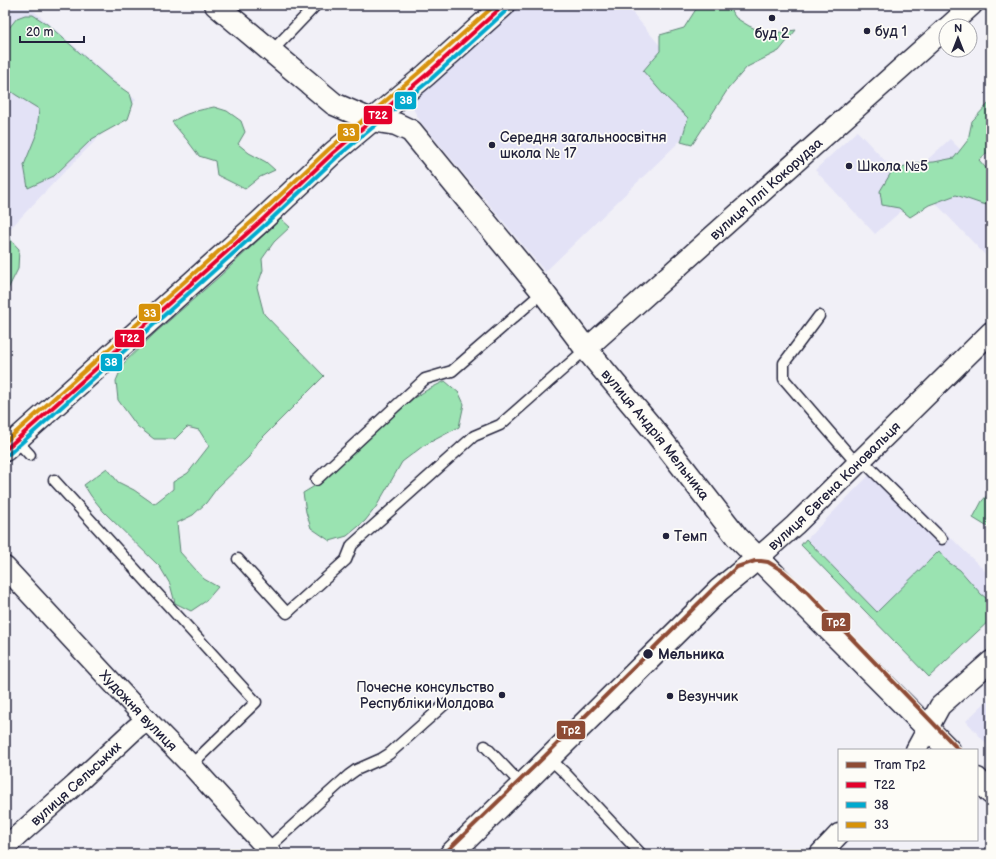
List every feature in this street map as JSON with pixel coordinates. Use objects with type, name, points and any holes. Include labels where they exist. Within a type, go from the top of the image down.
[{"type":"street","name":"вулиця Андрія Мельника","points":[[216,5],[334,104],[372,120],[396,124],[411,131],[542,292],[586,349],[657,434],[737,537],[928,727],[948,749]]},
{"type":"street","points":[[17,448],[333,153],[426,75],[504,5]]},
{"type":"street","points":[[958,18],[972,5]]},
{"type":"street","name":"вулиця Іллі Кокорудза","points":[[586,349],[938,35]]},
{"type":"street","name":"вулиця Євгена Коновальця","points":[[451,854],[719,590],[795,525],[991,332]]},
{"type":"street","name":"Художня вулиця","points":[[5,567],[147,720],[191,765],[269,851]]},
{"type":"street","points":[[917,749],[940,706],[991,661]]},
{"type":"street","name":"вулиця Сельських","points":[[5,847],[136,728],[147,720]]},
{"type":"street","points":[[978,780],[991,793]]},
{"type":"street","points":[[820,854],[838,835]]},
{"type":"lane","points":[[271,52],[316,5]]},
{"type":"lane","points":[[316,480],[425,379],[452,370],[542,292]]},
{"type":"lane","points":[[819,316],[784,363],[784,379],[859,462],[942,539]]},
{"type":"lane","points":[[238,559],[287,613],[346,560],[352,545],[474,436],[500,425],[586,349]]},
{"type":"lane","points":[[54,480],[256,702],[191,765]]},
{"type":"lane","points":[[269,851],[341,781],[356,770],[389,754],[444,705]]},
{"type":"lane","points":[[484,746],[522,785]]},
{"type":"lane","points":[[550,758],[641,854]]},
{"type":"shaded area","points":[[5,5],[27,5],[136,100],[5,234]]},
{"type":"shaded area","points":[[508,5],[626,5],[713,109],[545,272],[420,121],[411,105],[410,96]]},
{"type":"shaded area","points":[[857,131],[904,181],[950,139],[991,181],[991,257],[989,259],[924,191],[875,234],[815,170]]},
{"type":"shaded area","points":[[878,466],[991,577],[991,619],[929,677],[801,545]]},
{"type":"shaded area","points":[[991,697],[991,749],[966,721]]},
{"type":"green space","points":[[698,5],[727,5],[736,18],[767,34],[796,30],[779,51],[747,67],[728,89],[692,145],[681,142],[688,118],[664,95],[643,71],[660,51],[660,35],[684,28]]},
{"type":"green space","points":[[25,15],[33,15],[47,24],[113,82],[130,94],[133,104],[128,119],[92,139],[54,176],[28,188],[24,165],[37,133],[39,109],[5,87],[5,33],[17,18]]},
{"type":"green space","points":[[991,101],[991,149],[979,160],[991,174],[991,206],[956,195],[929,205],[910,217],[899,208],[882,205],[880,191],[892,171],[913,163],[934,162],[954,158],[968,140],[972,121]]},
{"type":"green space","points":[[214,107],[227,111],[241,121],[245,132],[238,144],[249,153],[266,162],[275,170],[260,177],[245,189],[217,175],[215,161],[199,156],[172,122],[187,114]]},
{"type":"green space","points":[[281,219],[290,227],[274,242],[262,259],[263,270],[257,287],[264,314],[324,376],[258,442],[249,457],[217,488],[206,503],[193,515],[177,523],[180,552],[204,579],[218,587],[206,601],[191,611],[175,603],[170,584],[160,567],[104,512],[84,485],[107,468],[118,482],[134,490],[154,504],[173,489],[173,482],[188,473],[209,446],[199,430],[187,427],[175,439],[154,439],[137,426],[118,400],[116,381],[123,364],[155,333],[220,276]]},
{"type":"green space","points":[[5,234],[19,249],[18,269],[8,289],[5,291]]},
{"type":"green space","points":[[445,381],[459,393],[464,404],[459,427],[423,446],[402,462],[376,507],[365,521],[347,536],[330,541],[311,528],[306,512],[303,493],[318,484],[367,436],[414,398]]},
{"type":"green space","points":[[991,491],[991,527],[986,526],[973,518],[982,501]]},
{"type":"green space","points":[[806,539],[877,612],[939,551],[948,562],[960,570],[981,594],[991,602],[991,619],[929,677],[801,545]]},
{"type":"tram line","name":"Тр2","points":[[444,854],[715,587],[737,567],[755,561],[768,562],[783,571],[808,593],[958,749]]},
{"type":"transit line","name":"33","points":[[5,442],[257,217],[329,149],[422,70],[495,5]]},
{"type":"transit line","name":"Т22","points":[[5,450],[261,221],[333,153],[426,75],[504,5]]},
{"type":"transit line","name":"38","points":[[9,454],[265,225],[337,157],[430,80],[508,9]]},
{"type":"place","name":"буд 2","points":[[772,18]]},
{"type":"place","name":"буд 1","points":[[867,31]]},
{"type":"place","name":"Середня загальноосвітня школа № 17","points":[[492,145]]},
{"type":"place","name":"Школа №5","points":[[849,166]]},
{"type":"place","name":"Темп","points":[[666,536]]},
{"type":"place","name":"Мельника","points":[[648,654]]},
{"type":"place","name":"Почесне консульство Республіки Молдова","points":[[502,695]]},
{"type":"place","name":"Везунчик","points":[[670,696]]}]
